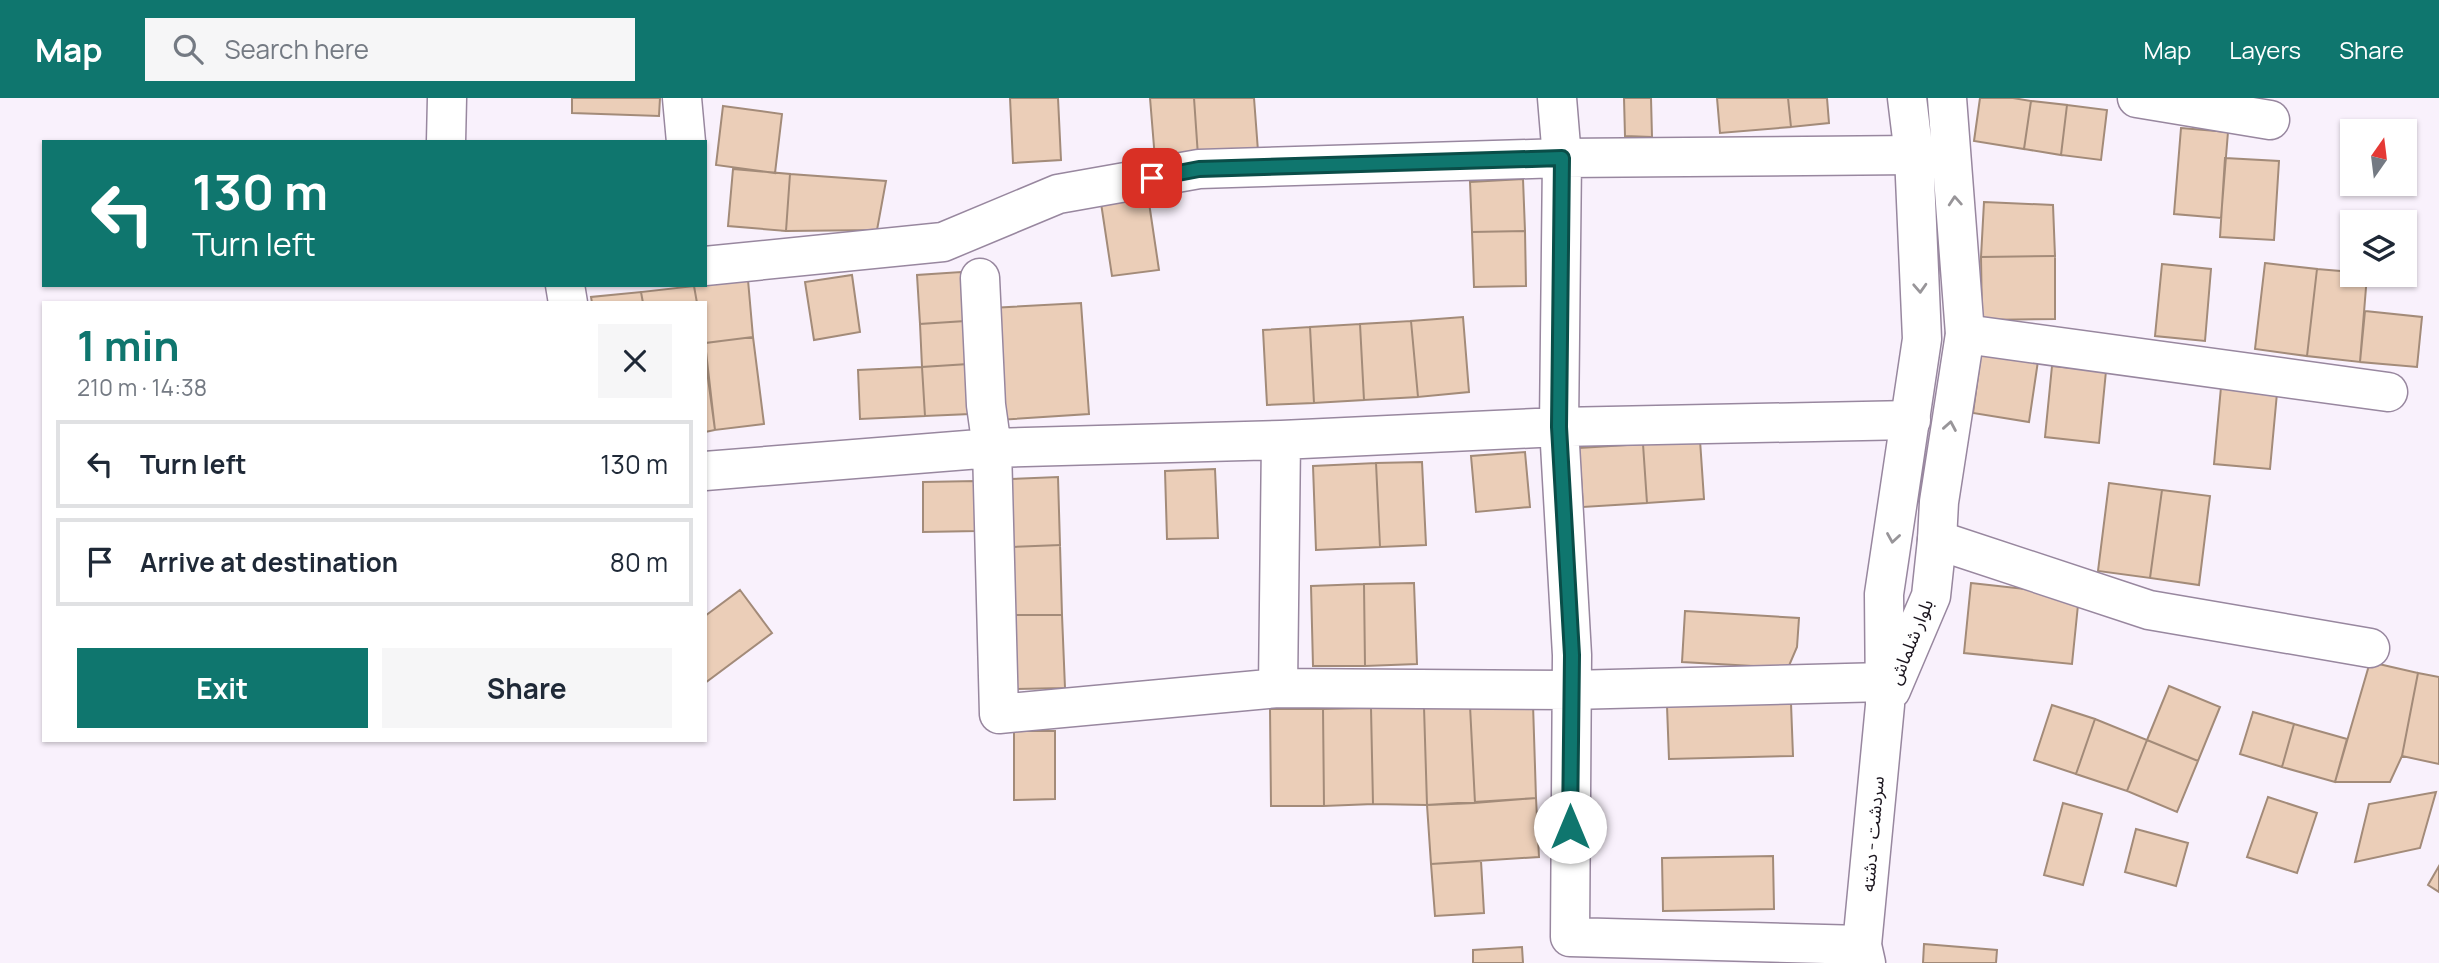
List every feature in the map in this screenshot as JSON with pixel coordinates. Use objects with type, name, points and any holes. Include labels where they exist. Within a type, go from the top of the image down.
[{"type":"street","points":[[446,140],[447,98]]},
{"type":"street","points":[[682,98],[686,140]]},
{"type":"street","points":[[1557,98],[1562,158],[1559,427],[1572,655],[1570,937],[1864,954]]},
{"type":"street","name":"بلوار شلماش","points":[[1885,693],[1884,594],[1922,339],[1914,155],[1907,98]]},
{"type":"street","name":"بلوار شلماش","points":[[1885,693],[1931,596],[1940,487],[1965,334],[1947,98]]},
{"type":"street","points":[[2137,98],[2270,120]]},
{"type":"street","points":[[707,266],[943,242],[1058,194],[1199,169],[1562,158],[1914,155]]},
{"type":"street","points":[[980,278],[986,405],[992,447],[999,714],[1278,688],[1885,693]]},
{"type":"street","points":[[1965,334],[2388,391]]},
{"type":"street","points":[[707,471],[992,447],[1280,440],[1559,427],[1911,420]]},
{"type":"street","points":[[1278,688],[1280,440]]},
{"type":"street","points":[[1901,482],[1917,474],[1926,476],[1940,487]]},
{"type":"street","points":[[1937,540],[2149,610],[2370,648]]},
{"type":"street","name":"سردشت - دشته","points":[[1864,954],[1885,693]]},
{"type":"building","points":[[572,98],[660,98],[659,116],[572,113]]},
{"type":"building","points":[[1010,98],[1058,98],[1061,160],[1013,163]]},
{"type":"building","points":[[1150,98],[1194,98],[1198,156],[1155,159]]},
{"type":"building","points":[[1194,98],[1254,98],[1258,151],[1198,156]]},
{"type":"building","points":[[1624,98],[1651,98],[1652,137],[1625,136]]},
{"type":"building","points":[[1717,98],[1788,98],[1791,127],[1720,133]]},
{"type":"building","points":[[1788,98],[1827,98],[1829,123],[1791,127]]},
{"type":"building","points":[[1980,98],[2031,101],[2024,149],[1974,141]]},
{"type":"building","points":[[2031,101],[2067,105],[2061,155],[2024,149]]},
{"type":"building","points":[[2067,105],[2107,110],[2101,160],[2061,155]]},
{"type":"building","points":[[723,106],[782,114],[775,173],[716,165]]},
{"type":"building","points":[[2181,128],[2228,132],[2221,218],[2174,214]]},
{"type":"building","points":[[2225,158],[2279,161],[2274,240],[2220,237]]},
{"type":"building","points":[[733,169],[790,174],[786,231],[728,226]]},
{"type":"building","points":[[790,174],[886,181],[877,230],[786,231]]},
{"type":"building","points":[[1523,179],[1525,231],[1472,232],[1470,182]]},
{"type":"building","points":[[1148,196],[1159,270],[1112,276],[1101,203]]},
{"type":"building","points":[[1984,202],[2053,205],[2055,256],[1981,257]]},
{"type":"building","points":[[1525,231],[1526,286],[1474,287],[1472,232]]},
{"type":"building","points":[[2055,256],[2055,319],[1982,320],[1981,257]]},
{"type":"building","points":[[2265,263],[2317,269],[2307,356],[2255,349]]},
{"type":"building","points":[[2162,264],[2211,269],[2205,341],[2155,336]]},
{"type":"building","points":[[2317,269],[2340,271],[2340,287],[2366,287],[2360,362],[2307,356]]},
{"type":"building","points":[[961,272],[965,321],[920,324],[917,275]]},
{"type":"building","points":[[852,275],[860,332],[814,340],[805,282]]},
{"type":"building","points":[[748,280],[753,337],[707,343],[707,301],[697,301],[694,287],[707,287],[707,285]]},
{"type":"building","points":[[694,287],[697,301],[643,301],[641,292]]},
{"type":"building","points":[[641,292],[643,301],[592,301],[591,297]]},
{"type":"building","points":[[1081,303],[1089,414],[998,420],[991,308]]},
{"type":"building","points":[[2365,311],[2422,317],[2417,367],[2360,362]]},
{"type":"building","points":[[1463,317],[1469,392],[1418,397],[1411,321]]},
{"type":"building","points":[[965,321],[968,364],[922,367],[920,324]]},
{"type":"building","points":[[1411,321],[1418,397],[1364,400],[1360,324]]},
{"type":"building","points":[[1360,324],[1364,400],[1314,403],[1310,327]]},
{"type":"building","points":[[1310,327],[1314,403],[1267,405],[1263,330]]},
{"type":"building","points":[[753,337],[764,424],[715,430],[707,343]]},
{"type":"building","points":[[1981,353],[2038,361],[2029,422],[1973,413]]},
{"type":"building","points":[[968,364],[970,414],[925,416],[922,367]]},
{"type":"building","points":[[2052,366],[2106,371],[2099,443],[2045,437]]},
{"type":"building","points":[[922,367],[925,416],[860,419],[858,370]]},
{"type":"building","points":[[707,371],[715,430],[707,432]]},
{"type":"building","points":[[2221,387],[2277,393],[2270,469],[2214,464]]},
{"type":"building","points":[[1700,440],[1704,499],[1647,503],[1643,444]]},
{"type":"building","points":[[1643,444],[1647,503],[1583,507],[1579,448]]},
{"type":"building","points":[[1525,452],[1530,507],[1476,512],[1471,456]]},
{"type":"building","points":[[1422,462],[1426,545],[1380,547],[1376,463]]},
{"type":"building","points":[[1376,463],[1380,547],[1316,550],[1313,466]]},
{"type":"building","points":[[1215,469],[1218,538],[1167,539],[1165,471]]},
{"type":"building","points":[[1058,477],[1060,545],[1013,547],[1010,479]]},
{"type":"building","points":[[976,481],[977,531],[923,532],[923,482]]},
{"type":"building","points":[[2109,483],[2162,490],[2150,578],[2098,571]]},
{"type":"building","points":[[2162,490],[2210,496],[2199,585],[2150,578]]},
{"type":"building","points":[[1060,545],[1062,615],[1013,615],[1013,547]]},
{"type":"building","points":[[1414,583],[1417,664],[1365,666],[1364,584]]},
{"type":"building","points":[[1971,583],[2079,595],[2072,664],[1964,653]]},
{"type":"building","points":[[1364,584],[1365,666],[1313,666],[1311,586]]},
{"type":"building","points":[[740,590],[772,633],[707,682],[707,615]]},
{"type":"building","points":[[1685,611],[1799,618],[1797,647],[1788,668],[1682,662]]},
{"type":"building","points":[[1013,615],[1062,615],[1065,688],[1015,689]]},
{"type":"building","points":[[2370,662],[2418,673],[2402,756],[2390,782],[2335,782]]},
{"type":"building","points":[[2418,673],[2439,677],[2439,764],[2402,756]]},
{"type":"building","points":[[2169,686],[2220,707],[2198,761],[2147,740]]},
{"type":"building","points":[[1791,703],[1793,756],[1669,759],[1667,706]]},
{"type":"building","points":[[1533,704],[1536,798],[1475,803],[1470,706]]},
{"type":"building","points":[[2052,705],[2095,719],[2076,774],[2034,760]]},
{"type":"building","points":[[1470,706],[1475,803],[1427,805],[1424,707]]},
{"type":"building","points":[[1424,707],[1427,805],[1373,804],[1371,708]]},
{"type":"building","points":[[1371,708],[1373,804],[1324,806],[1323,709]]},
{"type":"building","points":[[1270,709],[1323,709],[1324,806],[1271,806]]},
{"type":"building","points":[[2253,712],[2294,724],[2282,767],[2240,754]]},
{"type":"building","points":[[2095,719],[2147,740],[2127,791],[2076,774]]},
{"type":"building","points":[[2294,724],[2347,739],[2335,782],[2282,767]]},
{"type":"building","points":[[1014,731],[1055,731],[1055,799],[1014,800]]},
{"type":"building","points":[[2147,740],[2198,761],[2177,812],[2127,791]]},
{"type":"building","points":[[2436,792],[2420,848],[2355,862],[2369,804]]},
{"type":"building","points":[[2268,797],[2317,813],[2297,873],[2247,857]]},
{"type":"building","points":[[1536,798],[1539,857],[1431,864],[1427,805]]},
{"type":"building","points":[[2063,803],[2102,814],[2083,885],[2044,875]]},
{"type":"building","points":[[2136,829],[2188,843],[2176,886],[2125,872]]},
{"type":"building","points":[[1773,856],[1774,909],[1663,911],[1662,858]]},
{"type":"building","points":[[1481,861],[1484,913],[1435,916],[1431,864]]},
{"type":"building","points":[[2439,866],[2439,892],[2428,885]]},
{"type":"building","points":[[1924,944],[1997,950],[1996,963],[1923,963]]},
{"type":"building","points":[[1522,947],[1523,963],[1473,963],[1473,950]]},
{"type":"route","points":[[1152,178],[1199,169],[1562,158],[1559,427],[1572,655],[1570,827]]}]
